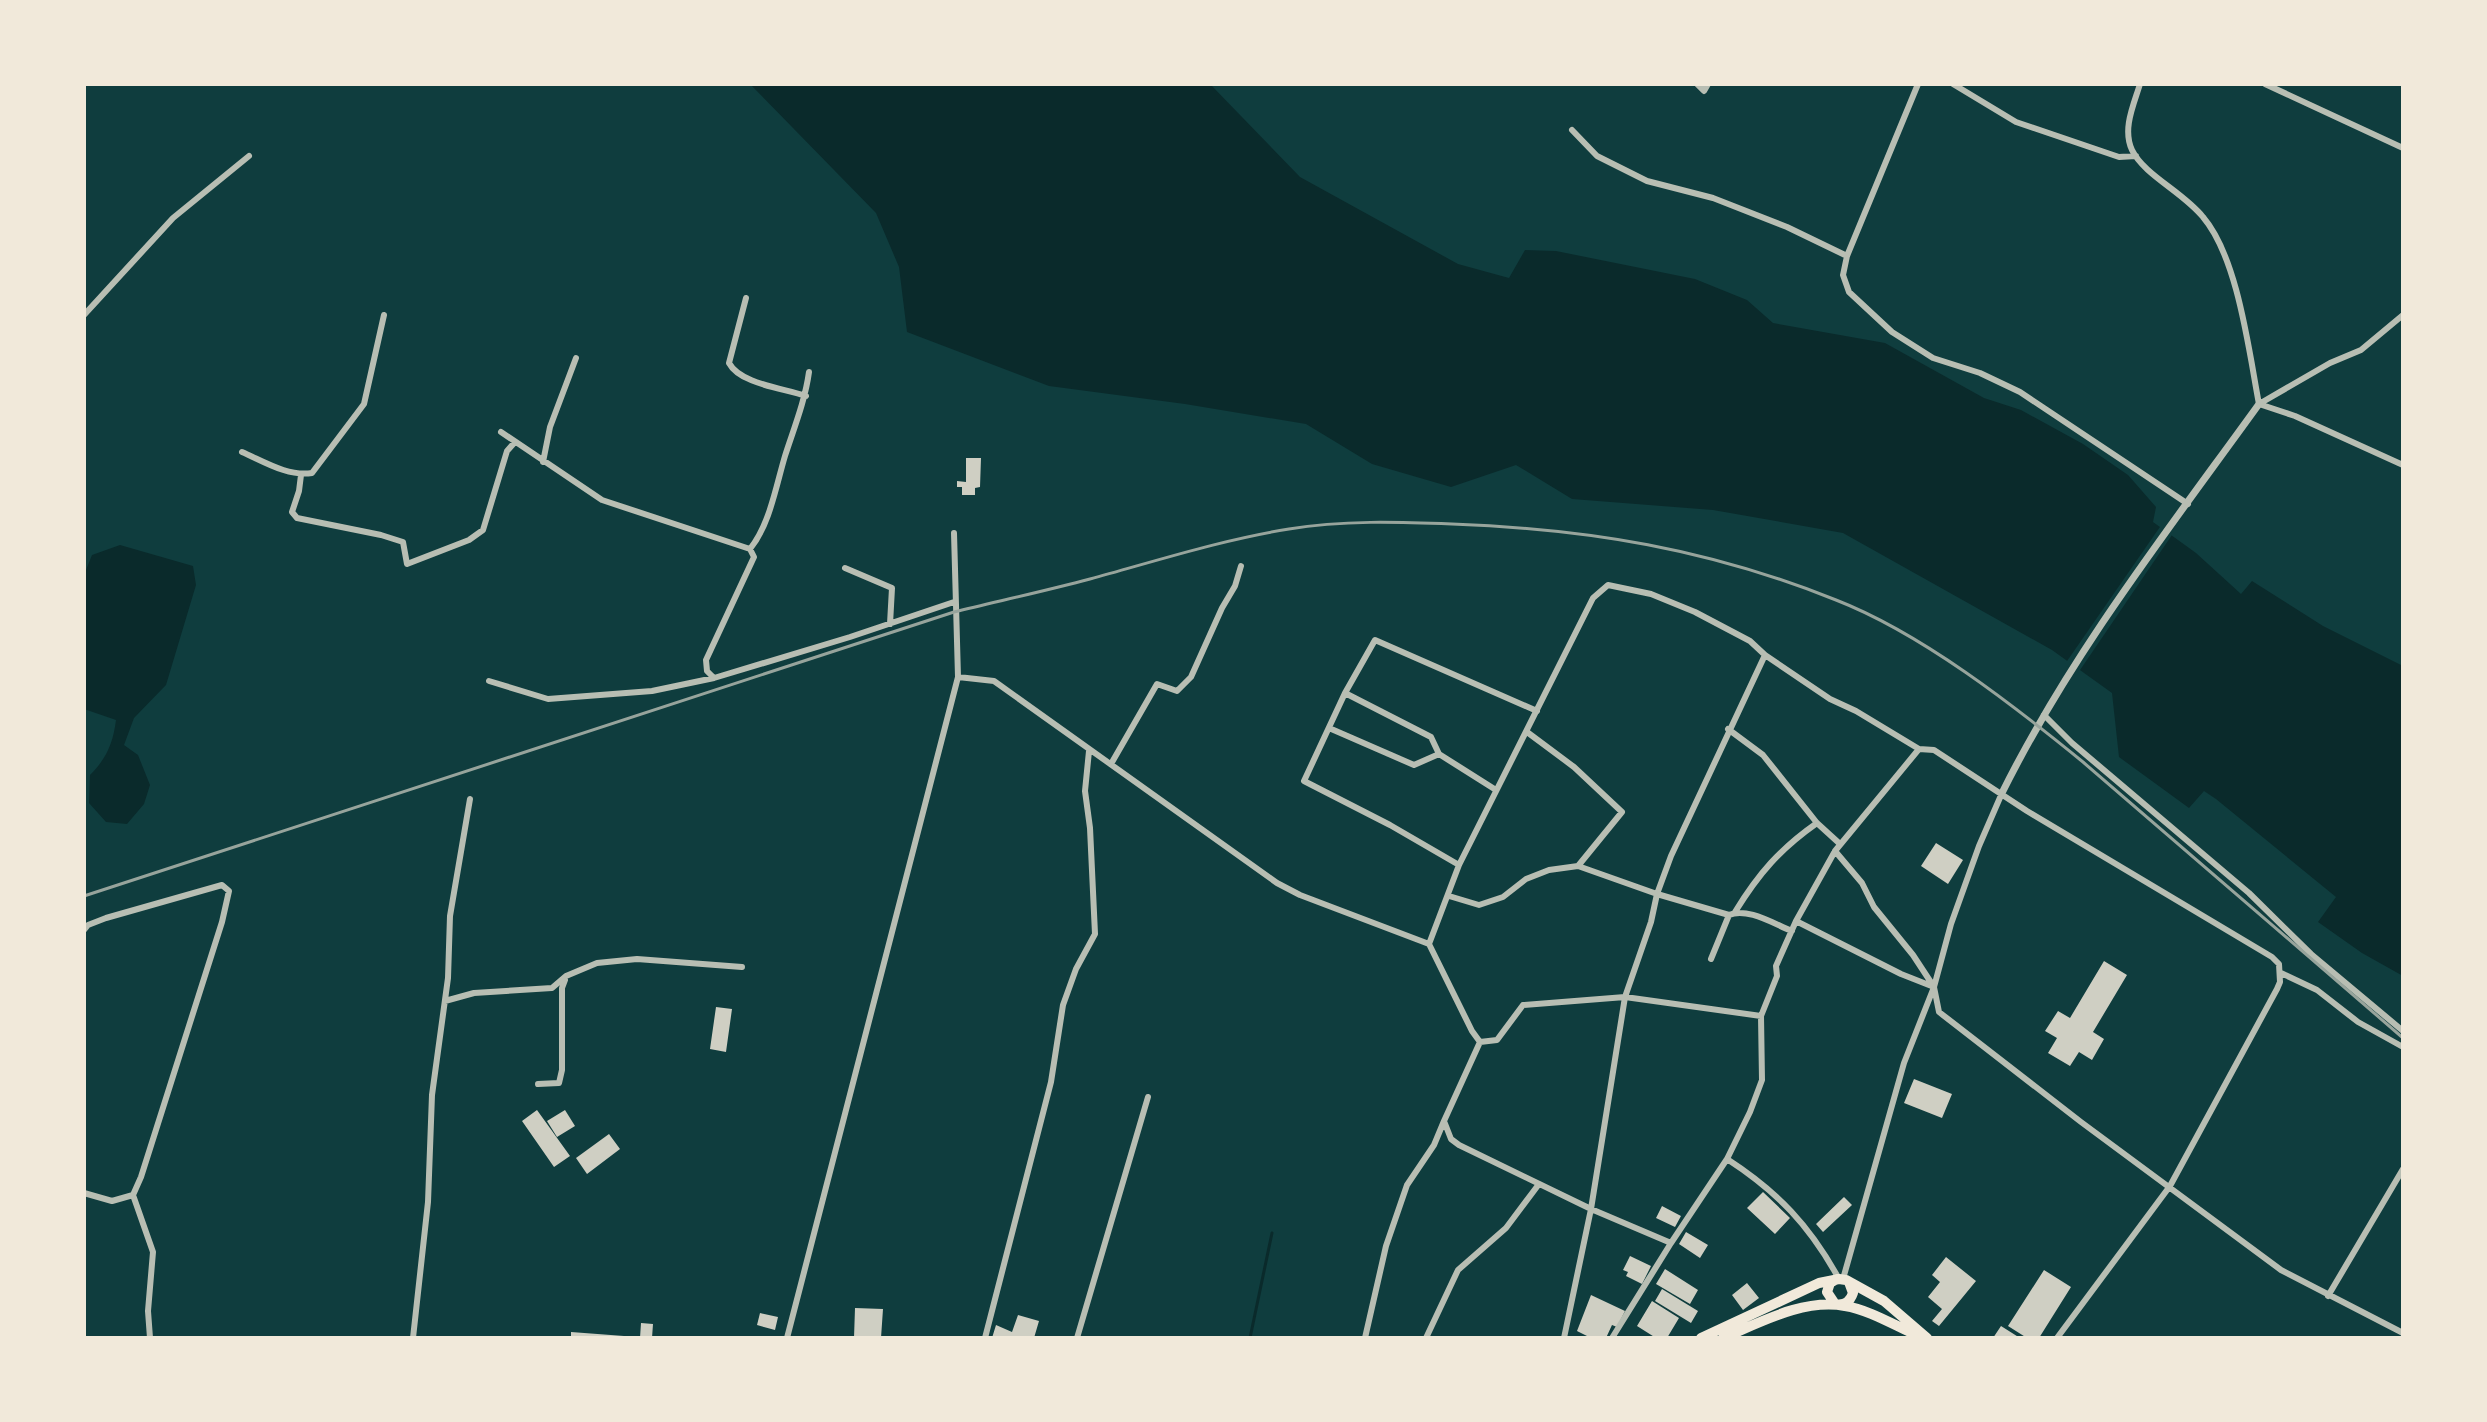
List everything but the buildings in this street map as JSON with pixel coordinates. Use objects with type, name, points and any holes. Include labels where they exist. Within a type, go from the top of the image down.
[{"type":"highway","points":[[1843,1280],[1830,1283],[1827,1292],[1831,1301],[1925,1338]]},
{"type":"highway","points":[[1723,1338],[1793,1311],[1847,1303],[1853,1289],[1843,1280]]},
{"type":"highway","points":[[1701,1338],[1819,1283],[1843,1280],[1884,1301],[1925,1338]]},
{"type":"street","points":[[1697,84],[1704,91],[1708,84]]},
{"type":"street","points":[[1918,84],[1847,256],[1843,275],[1849,292],[1892,332],[1933,358],[1980,373],[2020,392],[2188,504]]},
{"type":"street","points":[[1953,84],[2016,122],[2119,157],[2136,156]]},
{"type":"street","points":[[2140,84],[2128,125],[2131,148],[2150,172],[2190,201],[2212,227],[2235,291],[2259,404]]},
{"type":"street","points":[[2265,84],[2403,148]]},
{"type":"street","points":[[1572,130],[1597,156],[1647,181],[1713,198],[1787,227],[1847,256]]},
{"type":"street","points":[[84,315],[173,218],[249,156]]},
{"type":"street","points":[[746,298],[729,363],[733,371],[748,380],[806,396]]},
{"type":"street","points":[[242,452],[283,470],[301,475],[312,473],[364,404],[384,315]]},
{"type":"street","points":[[1843,1280],[1904,1063],[1934,987],[1951,924],[2002,793],[2044,715],[2171,524],[2259,404],[2330,363],[2361,350],[2403,315]]},
{"type":"street","points":[[543,462],[550,427],[576,358]]},
{"type":"street","points":[[750,549],[759,537],[806,396],[809,372]]},
{"type":"street","points":[[2259,404],[2295,416],[2403,465]]},
{"type":"street","points":[[501,432],[602,500],[750,549],[754,557],[706,660],[707,671],[714,678]]},
{"type":"street","points":[[301,475],[292,512],[297,518],[403,542],[407,564],[469,540],[483,530],[507,451],[515,442]]},
{"type":"street","points":[[787,1338],[916,833],[949,721],[958,677],[954,533]]},
{"type":"street","points":[[1111,764],[1157,684],[1177,691],[1191,677],[1235,586],[1241,566]]},
{"type":"street","points":[[845,568],[892,588],[890,624]]},
{"type":"street","points":[[1429,944],[1459,865],[1496,790],[1593,598],[1608,585],[1668,599],[1750,641],[1765,655],[1830,699],[1919,749],[1934,750],[2027,811],[2272,957],[2279,964],[2281,973],[2277,989],[2170,1186],[2057,1338]]},
{"type":"street","points":[[489,681],[548,699],[652,691],[714,678],[954,602]]},
{"type":"street","points":[[1459,865],[1304,781],[1345,693],[1375,640],[1537,711]]},
{"type":"street","points":[[1564,1338],[1591,1209],[1625,997],[1671,856],[1765,655]]},
{"type":"street","points":[[958,677],[994,681],[1277,883],[1300,895],[1429,944],[1480,1042]]},
{"type":"street","points":[[1345,693],[1431,737],[1439,754],[1496,790]]},
{"type":"street","points":[[2044,715],[2072,743],[2249,893],[2311,954],[2403,1031]]},
{"type":"street","points":[[1329,728],[1414,765],[1439,754]]},
{"type":"street","points":[[1728,729],[1763,755],[1817,823],[1840,844]]},
{"type":"street","points":[[1527,732],[1574,767],[1622,812],[1578,866]]},
{"type":"street","points":[[1612,1338],[1727,1159],[1750,1112],[1762,1080],[1761,1016],[1777,976],[1776,966],[1796,921],[1840,844],[1919,749]]},
{"type":"street","points":[[985,1338],[1051,1082],[1063,1005],[1076,969],[1095,934],[1090,828],[1085,791],[1089,751]]},
{"type":"street","points":[[413,1338],[428,1202],[432,1095],[445,1001],[450,916],[470,799]]},
{"type":"street","points":[[1711,959],[1732,913],[1757,876],[1787,844],[1817,823]]},
{"type":"street","points":[[1835,851],[1862,883],[1874,907],[1913,955],[1934,987],[1939,1012],[1949,1021],[2281,1270],[2403,1333]]},
{"type":"street","points":[[1449,896],[1479,905],[1503,897],[1526,879],[1549,870],[1578,866],[1657,894],[1756,916],[1792,931]]},
{"type":"street","points":[[84,930],[88,925],[106,918],[222,885],[229,891],[173,1080],[133,1195],[153,1252],[148,1311],[150,1338]]},
{"type":"street","points":[[1796,921],[1901,974],[1934,987]]},
{"type":"street","points":[[445,1001],[474,993],[552,988],[566,976],[597,963],[637,959],[742,967]]},
{"type":"street","points":[[2281,973],[2317,990],[2358,1022],[2403,1047]]},
{"type":"street","points":[[538,1084],[559,1083],[562,1070],[562,988],[566,976]]},
{"type":"street","points":[[1480,1042],[1497,1040],[1523,1005],[1625,997],[1761,1016]]},
{"type":"street","points":[[1365,1338],[1386,1246],[1407,1185],[1434,1145],[1480,1042]]},
{"type":"street","points":[[1077,1338],[1148,1097]]},
{"type":"street","points":[[1444,1121],[1451,1139],[1459,1145],[1591,1209],[1671,1243]]},
{"type":"street","points":[[1727,1159],[1765,1186],[1804,1224],[1843,1280]]},
{"type":"street","points":[[2328,1296],[2403,1169]]},
{"type":"street","points":[[1426,1338],[1458,1270],[1506,1228],[1539,1184]]},
{"type":"street","points":[[84,1193],[112,1201],[133,1195]]},
{"type":"water","points":[[750,84],[1210,84],[1300,177],[1458,264],[1509,278],[1525,250],[1556,251],[1695,279],[1747,300],[1773,323],[1885,343],[1984,398],[2021,410],[2083,444],[2128,475],[2156,507],[2153,522],[2196,553],[2241,594],[2252,581],[2323,626],[2403,666],[2403,976],[2362,953],[2318,922],[2336,897],[2216,799],[2204,791],[2189,808],[2119,757],[2112,693],[2052,650],[1843,533],[1713,510],[1572,499],[1516,465],[1451,487],[1372,464],[1306,424],[1049,386],[907,332],[899,267],[876,213]]},
{"type":"water","points":[[120,545],[193,566],[196,585],[166,685],[134,718],[124,745],[138,755],[150,785],[144,804],[127,824],[106,822],[89,803],[90,775],[108,750],[116,720],[84,709],[84,575],[92,555]]},
{"type":"pier","points":[[2162,524],[2174,532],[2078,673],[2065,664]]},
{"type":"waterway","points":[[1250,1338],[1272,1233]]},
{"type":"railway","points":[[84,896],[954,612],[1214,545],[1289,529],[1370,522],[1503,527],[1648,545],[1742,567],[1836,600],[1901,631],[1996,694],[2083,762],[2403,1038]]}]
